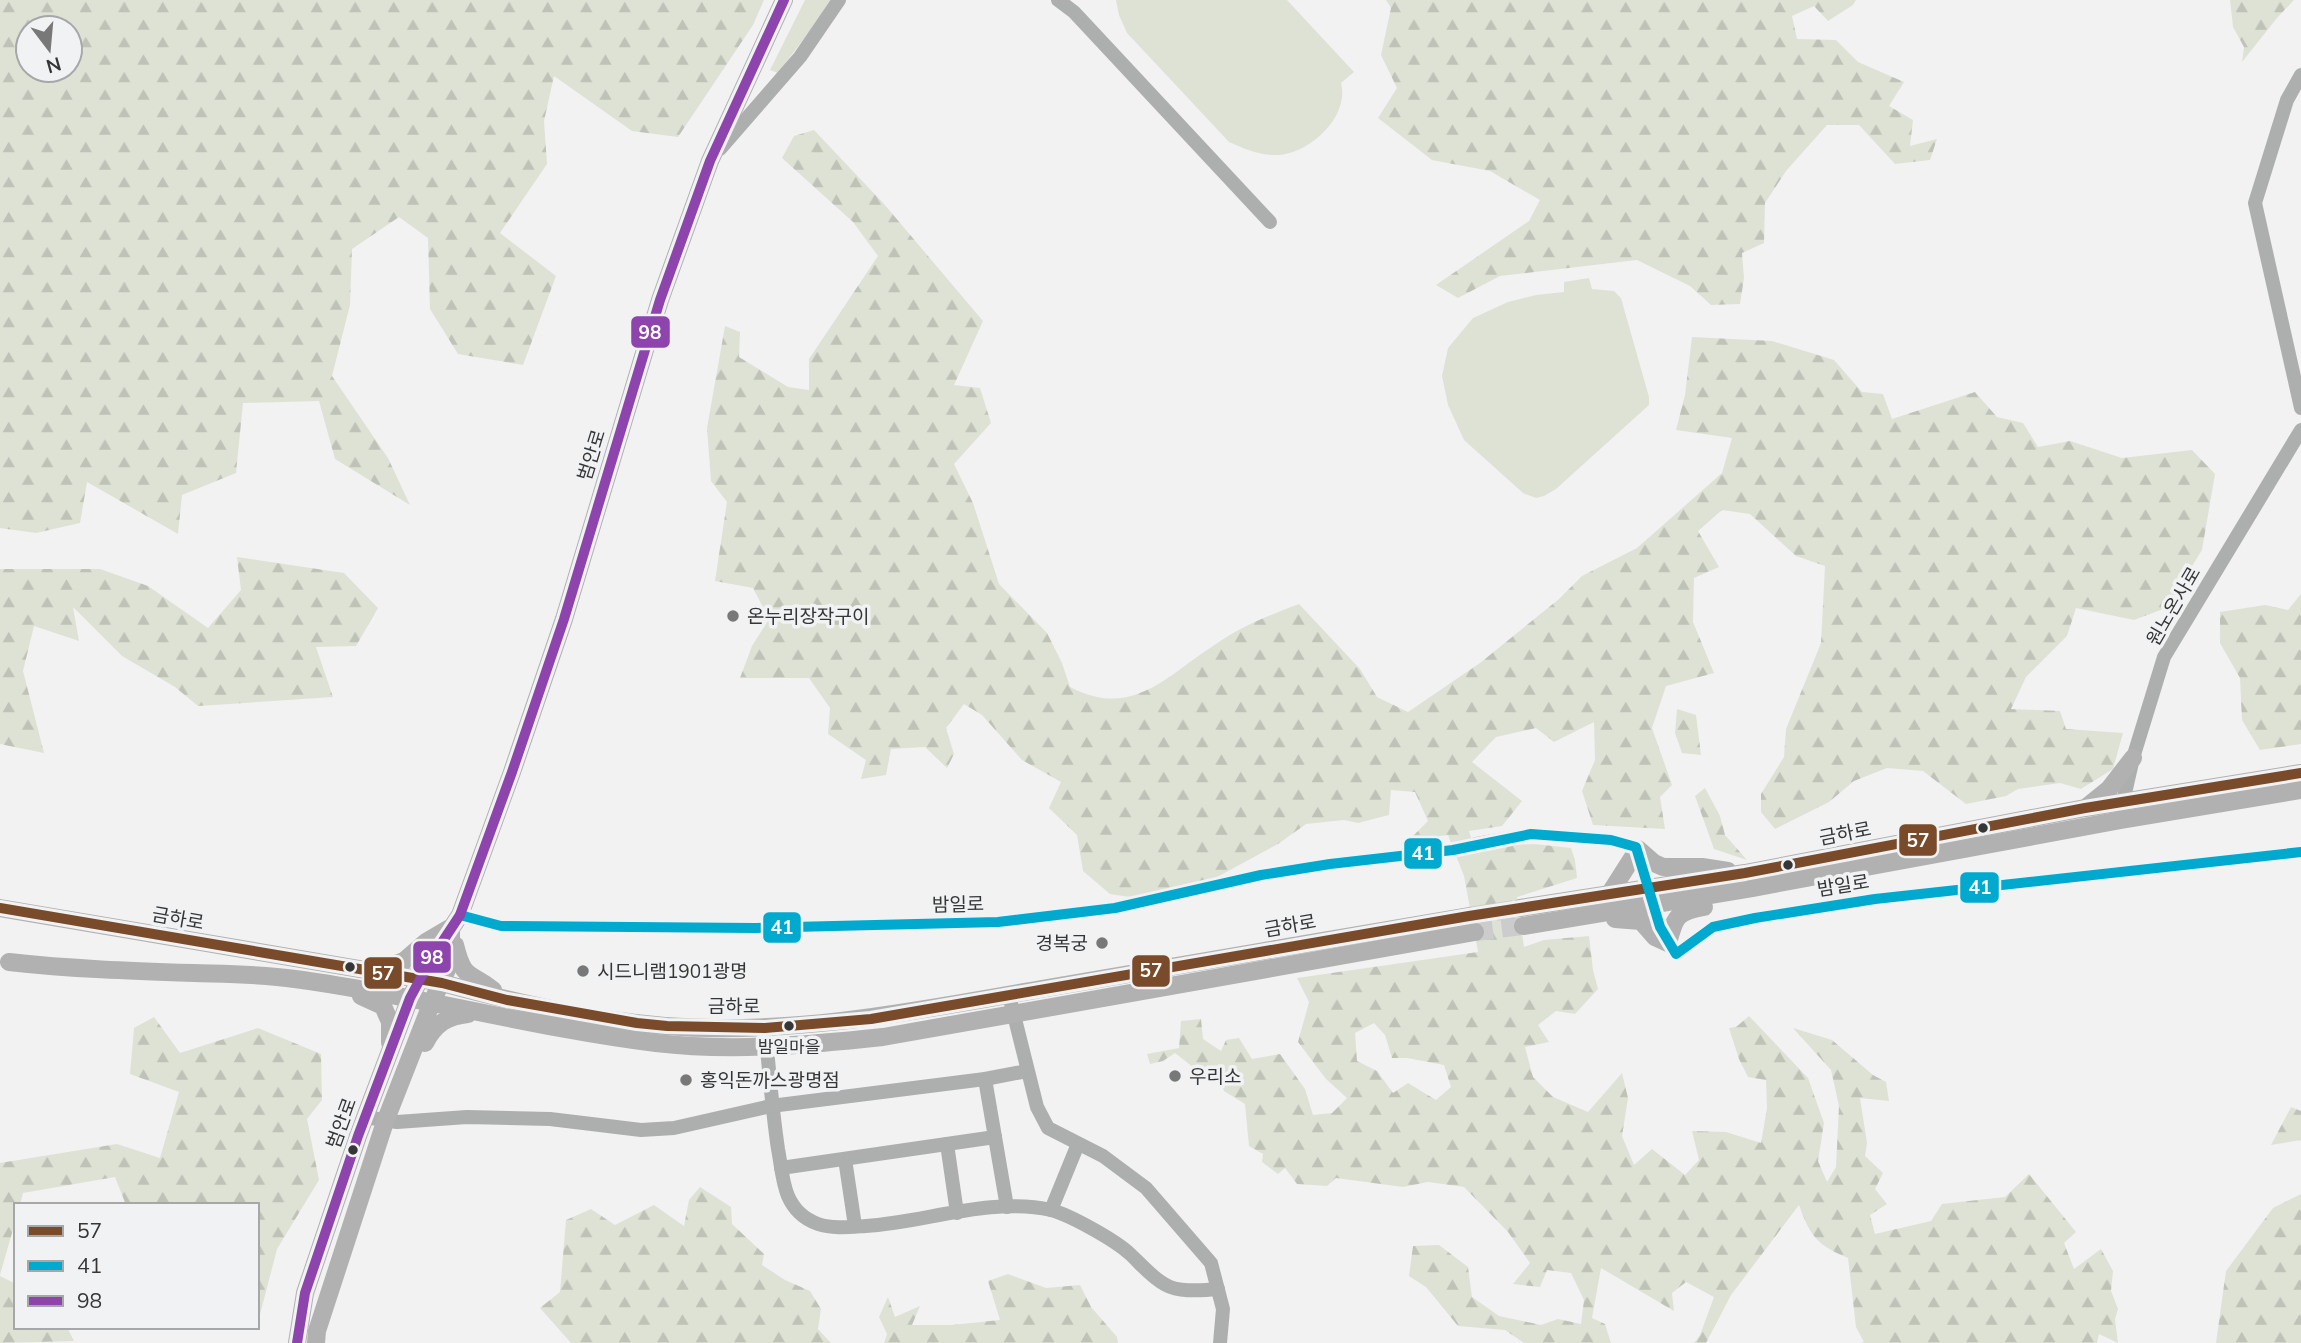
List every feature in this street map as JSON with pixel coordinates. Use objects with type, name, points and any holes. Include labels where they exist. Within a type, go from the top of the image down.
[{"type":"main road","name":"범안로","points":[[316,1343],[317,1331],[385,1122],[451,961],[456,922],[564,619],[660,300],[710,161],[784,0]]},
{"type":"main road","points":[[2133,758],[2136,787],[2151,797]]},
{"type":"main road","points":[[2085,808],[2105,794],[2133,758]]},
{"type":"main road","name":"금하로","points":[[1749,880],[2085,808],[2301,773]]},
{"type":"main road","name":"금하로","points":[[1653,896],[1610,893],[1522,917],[1569,918],[1653,896],[2301,790]]},
{"type":"main road","points":[[1610,893],[1638,849],[1662,867],[1702,867],[1749,880]]},
{"type":"main road","points":[[1569,918],[1636,919],[1646,925],[1656,937],[1668,943],[1673,922],[1683,911],[1722,902],[1749,880]]},
{"type":"main road","name":"금하로","points":[[0,908],[422,979],[507,1000],[637,1023],[765,1028],[871,1019],[1009,995],[1472,924],[883,1037],[767,1046],[726,1047],[656,1043],[478,1013],[348,986],[282,977],[89,969],[9,961]]},
{"type":"main road","name":"범안로","points":[[297,1343],[305,1293],[365,1117],[410,998],[431,959],[456,922]]},
{"type":"main road","points":[[371,972],[404,961],[456,922]]},
{"type":"main road","points":[[456,922],[458,958],[466,973],[484,982],[507,1000]]},
{"type":"main road","points":[[348,986],[359,996],[383,1006],[390,1022],[390,1052]]},
{"type":"main road","points":[[407,1069],[429,1034],[447,1017],[478,1013]]},
{"type":"street","points":[[710,161],[800,57],[839,0]]},
{"type":"street","points":[[1058,0],[1074,12],[1269,222]]},
{"type":"street","points":[[2301,75],[2287,100],[2255,203],[2301,408]]},
{"type":"street","name":"원노온사로","points":[[2121,820],[2122,802],[2133,758],[2164,657],[2301,430]]},
{"type":"street","points":[[1477,844],[1531,834],[1611,840],[1633,845],[1638,849],[1660,927],[1668,943]]},
{"type":"street","name":"밤일로","points":[[456,922],[501,926],[755,928],[998,922],[1115,908],[1261,875],[1330,864],[1453,850]]},
{"type":"street","name":"밤일로","points":[[1668,943],[1676,954],[1713,927],[1875,899],[2301,852]]},
{"type":"street","points":[[1009,995],[1037,1107],[1048,1128],[1102,1156],[1146,1188],[1211,1263],[1223,1309],[1220,1343]]},
{"type":"street","points":[[765,1028],[771,1106],[781,1168],[787,1194],[795,1210],[804,1218],[818,1224],[837,1227],[908,1222],[1007,1207],[1052,1210],[1075,1220],[1127,1251],[1167,1286],[1197,1291],[1218,1289]]},
{"type":"street","points":[[365,1117],[385,1122],[467,1117],[550,1119],[640,1129],[674,1128],[771,1106],[985,1079],[1027,1071]]},
{"type":"street","points":[[985,1079],[1007,1207]]},
{"type":"street","points":[[781,1168],[995,1137]]},
{"type":"street","points":[[1052,1210],[1078,1143]]},
{"type":"street","points":[[947,1144],[957,1213]]},
{"type":"street","points":[[845,1159],[855,1226]]},
{"type":"green space","points":[[0,0],[764,0],[753,25],[678,137],[632,131],[554,76],[544,121],[547,164],[500,233],[556,276],[523,365],[458,354],[430,309],[428,238],[399,217],[352,249],[350,305],[332,376],[388,458],[410,505],[335,459],[319,401],[243,403],[236,473],[182,495],[178,534],[87,482],[80,523],[36,533],[0,528]]},
{"type":"green space","points":[[805,0],[833,0],[778,73],[770,70]]},
{"type":"green space","points":[[1116,0],[1287,0],[1354,72],[1341,83],[1342,96],[1333,120],[1314,141],[1290,153],[1271,155],[1253,152],[1229,142],[1127,33]]},
{"type":"green space","points":[[1386,0],[1856,0],[1853,5],[1828,21],[1814,6],[1792,16],[1797,39],[1836,40],[1858,62],[1904,82],[1889,106],[1913,120],[1910,146],[1937,139],[1930,160],[1895,164],[1859,125],[1827,125],[1786,171],[1765,203],[1764,243],[1742,253],[1744,278],[1740,304],[1711,305],[1690,286],[1637,260],[1500,276],[1458,298],[1436,285],[1529,221],[1540,200],[1490,171],[1432,160],[1378,118],[1397,88],[1381,55],[1391,8]]},
{"type":"green space","points":[[2230,0],[2294,0],[2242,62],[2244,47],[2233,27]]},
{"type":"green space","points":[[814,130],[884,204],[983,321],[954,385],[980,388],[991,423],[954,464],[973,503],[999,584],[1047,633],[1070,687],[1092,696],[1112,699],[1148,690],[1236,632],[1299,604],[1360,669],[1377,697],[1408,712],[1480,663],[1559,599],[1582,576],[1637,548],[1722,473],[1732,438],[1676,430],[1685,395],[1692,337],[1772,341],[1834,360],[1862,392],[1883,394],[1892,419],[1975,392],[1997,417],[2023,423],[2038,447],[2070,441],[2122,458],[2192,450],[2215,474],[2202,550],[2166,608],[2134,620],[2076,608],[2067,636],[2026,677],[2011,709],[2060,711],[2066,729],[2123,733],[2113,769],[2081,789],[2060,783],[2018,789],[2006,796],[1966,804],[1923,771],[1887,768],[1854,781],[1829,802],[1775,829],[1761,812],[1761,794],[1784,757],[1786,729],[1821,643],[1825,566],[1796,556],[1750,514],[1722,510],[1698,531],[1719,567],[1694,578],[1693,622],[1714,673],[1666,686],[1652,728],[1672,785],[1660,797],[1665,829],[1593,825],[1582,791],[1595,760],[1594,722],[1554,742],[1536,728],[1496,737],[1472,762],[1522,801],[1502,826],[1469,831],[1475,851],[1534,844],[1571,848],[1575,860],[1577,878],[1517,897],[1524,947],[1544,940],[1589,936],[1598,989],[1575,1014],[1556,1011],[1538,1025],[1549,1042],[1525,1047],[1533,1077],[1553,1097],[1588,1112],[1622,1073],[1628,1098],[1622,1136],[1634,1165],[1652,1149],[1685,1175],[1699,1160],[1692,1131],[1726,1132],[1761,1143],[1767,1108],[1766,1080],[1748,1077],[1729,1028],[1736,1027],[1749,1016],[1808,1078],[1824,1123],[1818,1161],[1827,1182],[1836,1167],[1839,1106],[1831,1070],[1793,1028],[1832,1040],[1873,1075],[1886,1082],[1889,1101],[1860,1098],[1867,1143],[1865,1156],[1883,1173],[1875,1189],[1887,1204],[1870,1215],[1875,1234],[1931,1221],[1942,1204],[2005,1197],[2029,1174],[2076,1232],[2064,1243],[2074,1269],[2101,1249],[2113,1271],[2111,1291],[2118,1309],[2115,1319],[2118,1343],[2099,1334],[2097,1343],[1861,1343],[1864,1342],[1856,1327],[1848,1258],[1829,1249],[1816,1238],[1799,1205],[1731,1295],[1706,1343],[1694,1343],[1700,1335],[1714,1297],[1686,1282],[1672,1293],[1674,1311],[1601,1268],[1592,1318],[1605,1324],[1611,1343],[1524,1343],[1505,1330],[1458,1326],[1426,1287],[1409,1276],[1413,1246],[1439,1245],[1468,1267],[1472,1297],[1499,1316],[1541,1325],[1558,1319],[1581,1324],[1584,1300],[1571,1273],[1547,1270],[1540,1287],[1513,1284],[1530,1263],[1508,1232],[1464,1187],[1428,1182],[1403,1187],[1336,1178],[1327,1186],[1297,1184],[1285,1168],[1278,1174],[1262,1162],[1263,1154],[1249,1146],[1245,1104],[1224,1091],[1218,1072],[1203,1075],[1175,1053],[1163,1061],[1150,1064],[1147,1054],[1179,1048],[1181,1021],[1201,1019],[1203,1039],[1221,1051],[1226,1040],[1239,1038],[1252,1059],[1280,1054],[1305,1089],[1313,1115],[1332,1113],[1347,1098],[1326,1079],[1298,1042],[1309,1002],[1297,978],[1478,952],[1464,876],[1448,835],[1409,840],[1428,821],[1415,792],[1391,790],[1389,815],[1358,823],[1344,820],[1306,824],[1278,844],[1206,883],[1137,898],[1110,894],[1083,871],[1077,835],[1049,808],[1061,782],[1022,760],[982,715],[964,704],[946,728],[954,754],[947,768],[925,747],[891,749],[886,775],[861,779],[866,760],[828,734],[830,708],[809,678],[740,678],[752,646],[769,619],[753,588],[715,581],[727,502],[711,481],[707,428],[725,326],[740,332],[739,357],[788,387],[809,390],[809,359],[878,256],[853,222],[782,158],[794,136]],"holes":[[[1374,1023],[1385,1035],[1392,1058],[1444,1065],[1451,1087],[1436,1100],[1408,1083],[1393,1093],[1377,1071],[1357,1061],[1355,1033]]]},
{"type":"green space","points":[[1589,278],[1592,289],[1614,291],[1621,298],[1649,405],[1556,489],[1536,498],[1523,493],[1464,440],[1448,405],[1442,376],[1448,348],[1473,318],[1508,302],[1564,292],[1564,282]]},
{"type":"green space","points":[[237,557],[344,573],[378,608],[356,646],[316,647],[333,697],[198,706],[175,687],[122,656],[73,607],[79,641],[34,626],[23,671],[44,753],[0,744],[0,569],[100,569],[148,586],[208,628],[241,590]]},
{"type":"green space","points":[[2301,594],[2301,744],[2260,750],[2242,720],[2240,678],[2220,643],[2220,612],[2265,605],[2288,610]]},
{"type":"green space","points":[[1677,709],[1696,715],[1701,755],[1682,753],[1675,733]]},
{"type":"green space","points":[[1705,788],[1720,816],[1725,835],[1747,860],[1714,849],[1695,796]]},
{"type":"green space","points":[[154,1017],[180,1053],[258,1028],[321,1054],[322,1100],[307,1119],[319,1180],[277,1249],[259,1318],[259,1203],[125,1203],[115,1177],[23,1193],[20,1203],[14,1203],[14,1226],[0,1275],[0,1163],[117,1144],[160,1158],[179,1092],[130,1074],[134,1028]]},
{"type":"green space","points":[[2291,1107],[2301,1111],[2301,1140],[2271,1145]]},
{"type":"green space","points":[[700,1187],[731,1207],[732,1224],[764,1254],[762,1265],[785,1280],[810,1291],[821,1309],[818,1329],[831,1343],[571,1343],[540,1308],[560,1292],[566,1220],[591,1209],[615,1225],[654,1205],[684,1226],[689,1200]]},
{"type":"green space","points":[[2301,1194],[2301,1343],[2216,1343],[2226,1271],[2273,1208]]},
{"type":"green space","points":[[1008,1274],[1046,1288],[1080,1285],[1091,1307],[1117,1337],[1118,1343],[884,1343],[887,1334],[879,1317],[888,1297],[895,1317],[920,1306],[912,1325],[952,1325],[1000,1320],[988,1281]]},
{"type":"green space","points":[[0,1276],[14,1283],[14,1329],[68,1329],[74,1341],[0,1343]]},
{"type":"tunnel","points":[[1453,850],[1477,844]]},
{"type":"tunnel","points":[[1469,916],[1520,908]]},
{"type":"tunnel","points":[[1475,932],[1523,926]]},
{"type":"transit line","name":"98","points":[[297,1343],[305,1293],[358,1136],[410,998],[431,959],[460,915],[512,772],[564,619],[660,300],[710,161],[784,0]]},
{"type":"transit line","name":"57","points":[[0,908],[442,983],[507,1000],[637,1023],[765,1028],[871,1019],[1469,916],[1745,873],[2085,808],[2301,773]]},
{"type":"transit line","name":"41","points":[[460,915],[501,926],[755,928],[998,922],[1115,908],[1261,875],[1453,850],[1531,834],[1611,840],[1636,847],[1660,927],[1676,954],[1713,927],[1755,918],[1875,899],[2301,852]]},
{"type":"place","name":"온누리장작구이","points":[[733,616]]},
{"type":"place","name":"경복궁","points":[[1102,943]]},
{"type":"place","name":"시드니램1901광명","points":[[583,971]]},
{"type":"place","name":"밤일마을","points":[[789,1026]]},
{"type":"place","name":"우리소","points":[[1175,1076]]},
{"type":"place","name":"홍익돈까스광명점","points":[[686,1080]]}]
